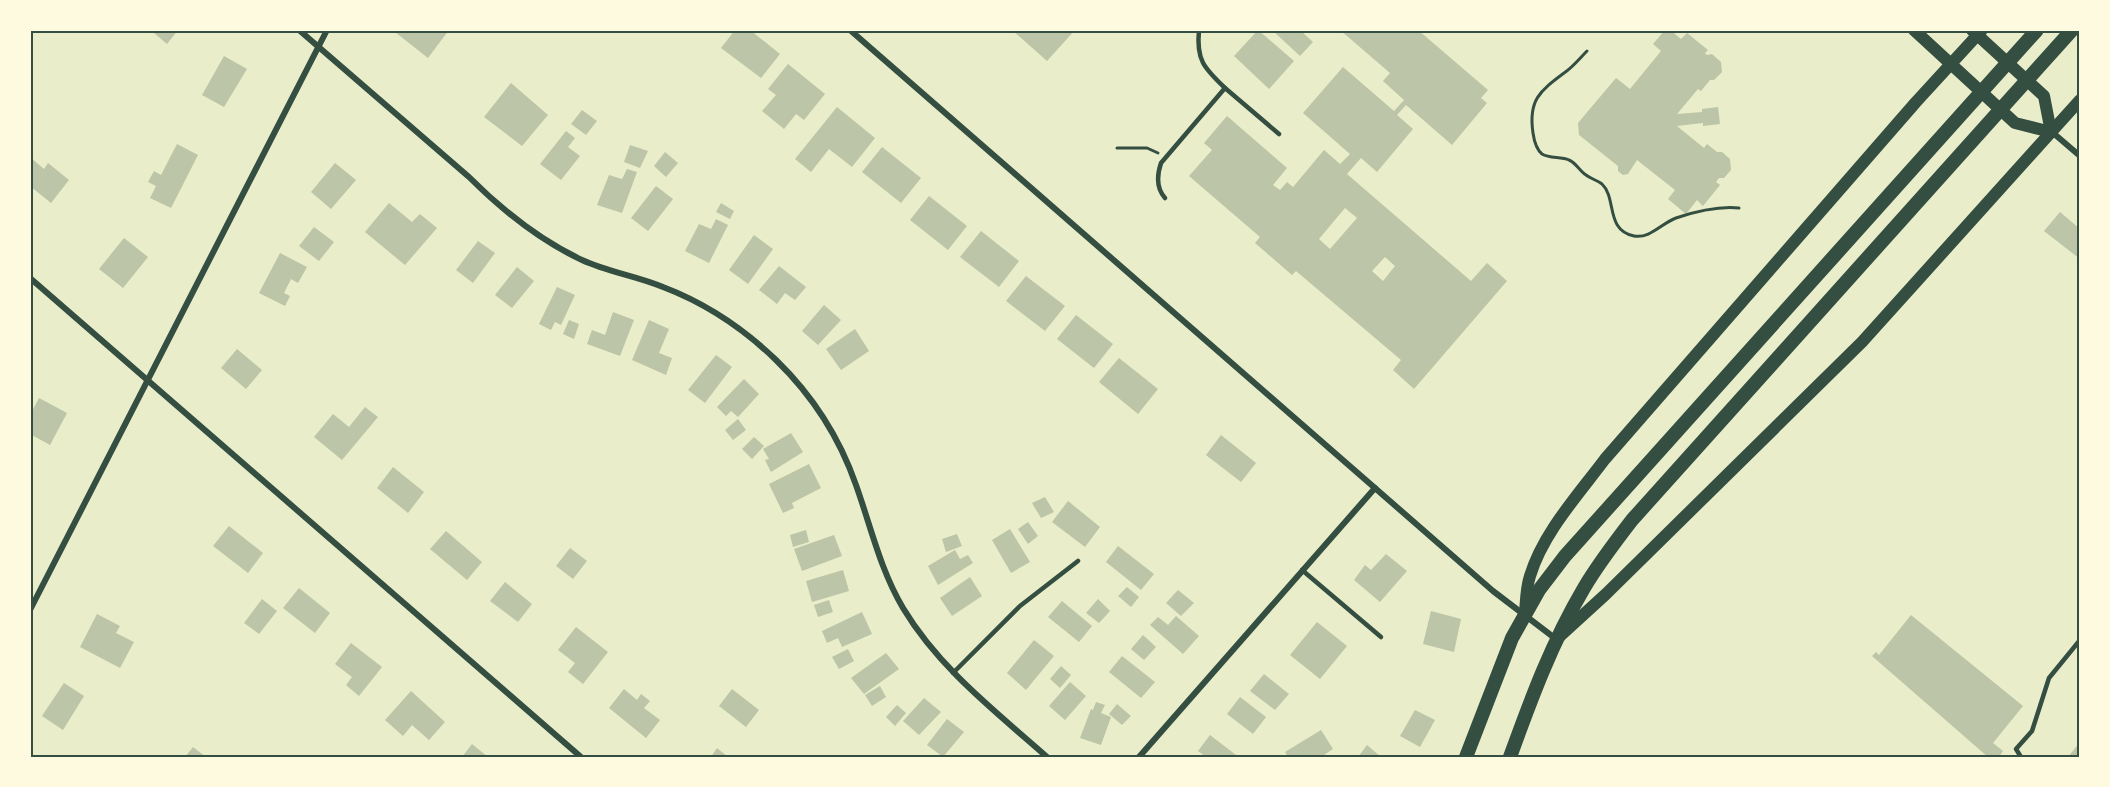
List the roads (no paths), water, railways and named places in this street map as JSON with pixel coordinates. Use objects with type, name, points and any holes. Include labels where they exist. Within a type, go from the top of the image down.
[{"type":"main road","points":[[1914,30],[2015,123],[2051,132]]},
{"type":"main road","points":[[1466,757],[1502,662],[1524,614],[1565,556],[2037,30]]},
{"type":"main road","points":[[1524,614],[1530,577],[1540,552],[1559,520],[1605,459],[1977,32],[2044,96],[2051,132]]},
{"type":"main road","points":[[1510,757],[1539,679],[1557,639],[1584,588],[1632,520],[2069,34]]},
{"type":"main road","points":[[1557,639],[1606,594],[1862,342],[2080,100]]},
{"type":"street","points":[[299,30],[469,177],[494,202],[531,230],[584,261],[663,287],[695,301],[739,329],[775,359],[810,399],[833,434],[856,484],[885,572],[921,636],[953,673],[1047,757]]},
{"type":"street","points":[[30,610],[327,30]]},
{"type":"street","points":[[850,30],[1493,591],[1557,639]]},
{"type":"street","points":[[2051,132],[2080,156]]},
{"type":"street","points":[[30,278],[581,757]]},
{"type":"street","points":[[1139,757],[1375,488]]},
{"type":"lane","points":[[1199,30],[1199,54],[1202,64],[1225,88],[1279,134]]},
{"type":"lane","points":[[1165,198],[1161,194],[1157,178],[1164,157],[1225,88]]},
{"type":"lane","points":[[953,673],[1020,606],[1078,561]]},
{"type":"lane","points":[[1302,570],[1381,637]]},
{"type":"lane","points":[[2021,757],[2016,749],[2032,731],[2049,678],[2080,640]]}]
